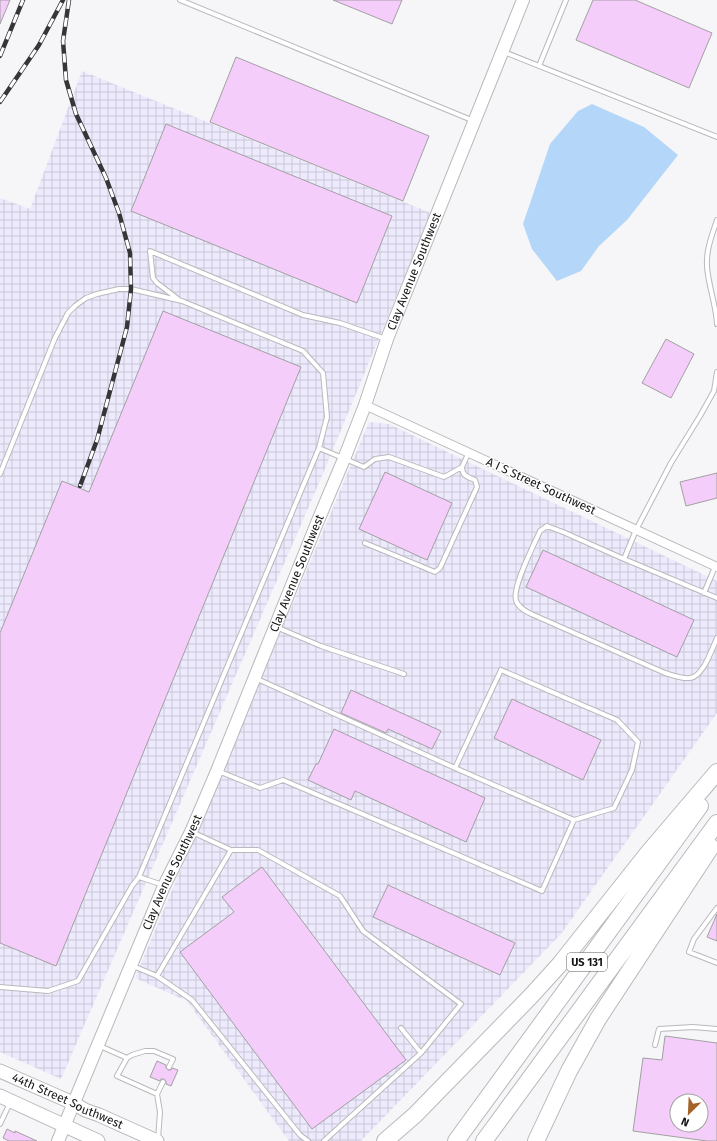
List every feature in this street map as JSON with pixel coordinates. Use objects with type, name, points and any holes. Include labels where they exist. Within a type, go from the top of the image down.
[{"type":"highway","points":[[385,1141],[415,1115],[535,992],[570,952],[648,853],[717,772]]},
{"type":"highway","name":"US 131","points":[[456,1141],[717,782]]},
{"type":"highway","name":"US 131","points":[[484,1141],[717,822]]},
{"type":"highway","points":[[536,1141],[576,1058],[598,1019],[717,838]]},
{"type":"highway","points":[[394,1141],[415,1115]]},
{"type":"main road","name":"44th Street Southwest","points":[[0,1071],[73,1103],[85,1110],[158,1141]]},
{"type":"main road","name":"44th Street Southwest","points":[[5,1098],[98,1141]]},
{"type":"street","name":"Clay Avenue Southwest","points":[[58,1141],[97,1044],[164,886],[191,832],[255,678],[344,459],[365,405],[387,339],[523,0]]},
{"type":"street","name":"A I S Street Southwest","points":[[365,405],[716,567]]},
{"type":"lane","points":[[180,0],[474,121]]},
{"type":"lane","points":[[539,66],[566,0]]},
{"type":"lane","points":[[503,51],[717,137]]},
{"type":"lane","points":[[717,220],[708,249],[707,266],[716,311],[717,324]]},
{"type":"lane","points":[[0,987],[48,991],[78,981],[132,886],[139,877],[319,448],[328,417],[323,374],[303,351],[182,301],[168,293],[153,278],[150,251],[304,316],[340,322],[387,339]]},
{"type":"lane","points":[[0,474],[55,338],[68,313],[75,306],[86,298],[119,289],[130,289],[182,301]]},
{"type":"lane","points":[[624,559],[636,530],[671,463],[714,391],[717,372]]},
{"type":"lane","points":[[319,448],[364,467],[375,460],[389,457],[444,477],[462,467]]},
{"type":"lane","points":[[365,543],[435,572],[440,568],[477,487],[475,480],[465,476],[462,472],[462,467],[469,452]]},
{"type":"lane","points":[[717,598],[547,526],[540,531],[515,589],[516,600],[522,608],[539,617],[665,673],[688,679],[695,677],[702,670],[717,638]]},
{"type":"lane","points":[[704,593],[716,567]]},
{"type":"lane","points":[[275,627],[322,646],[404,674]]},
{"type":"lane","points":[[255,678],[455,768],[574,820],[614,808],[632,770],[638,742],[617,720],[501,670],[455,768]]},
{"type":"lane","points":[[217,771],[260,788],[283,780],[542,891],[574,820]]},
{"type":"lane","points":[[191,832],[231,850],[258,850],[340,896],[363,931],[461,1004],[421,1053],[324,1141]]},
{"type":"lane","points":[[157,976],[231,850]]},
{"type":"lane","points":[[139,877],[164,886]]},
{"type":"lane","points":[[717,908],[694,939],[690,952],[717,963]]},
{"type":"lane","points":[[131,965],[157,976],[192,1000],[300,1135],[308,1141]]},
{"type":"lane","points":[[655,1045],[659,1029],[694,1027],[717,1029]]},
{"type":"lane","points":[[401,1028],[421,1053]]},
{"type":"lane","points":[[97,1044],[127,1058]]},
{"type":"lane","points":[[157,1094],[117,1076],[127,1058],[145,1051],[154,1051],[173,1059],[169,1067]]},
{"type":"lane","points":[[158,1141],[160,1112],[157,1094],[163,1082]]},
{"type":"lane","points":[[0,1124],[5,1098]]},
{"type":"shaded area","points":[[82,71],[431,213],[319,483],[61,1079],[0,1052],[0,198],[30,209]]},
{"type":"shaded area","points":[[369,422],[389,424],[717,581],[717,713],[561,934],[361,1141],[289,1141],[187,1001],[135,978]]},
{"type":"water","points":[[592,104],[644,127],[678,155],[627,220],[599,246],[581,271],[557,281],[532,249],[523,224],[550,144],[578,111]]},
{"type":"building","points":[[0,0],[10,0],[0,24]]},
{"type":"building","points":[[333,0],[402,0],[392,24]]},
{"type":"building","points":[[593,0],[635,0],[712,33],[689,88],[576,40]]},
{"type":"building","points":[[236,57],[429,136],[403,201],[210,122]]},
{"type":"building","points":[[166,124],[392,216],[357,303],[131,211]]},
{"type":"building","points":[[163,311],[301,367],[56,966],[0,943],[0,633],[62,481],[89,492]]},
{"type":"building","points":[[666,339],[694,354],[671,398],[642,383]]},
{"type":"building","points":[[385,472],[452,503],[427,560],[359,529]]},
{"type":"building","points":[[717,473],[717,498],[686,506],[680,482]]},
{"type":"building","points":[[543,550],[694,620],[677,657],[526,587]]},
{"type":"building","points":[[351,690],[441,731],[432,749],[388,729],[386,733],[341,713]]},
{"type":"building","points":[[512,699],[601,740],[583,780],[494,738]]},
{"type":"building","points":[[334,729],[485,798],[466,842],[355,791],[351,800],[308,780],[316,764],[318,764]]},
{"type":"building","points":[[262,867],[406,1060],[312,1129],[180,952],[234,912],[222,897]]},
{"type":"building","points":[[388,885],[515,943],[500,975],[373,917]]},
{"type":"building","points":[[717,914],[717,941],[707,937]]},
{"type":"building","points":[[665,1036],[717,1043],[717,1141],[633,1131],[643,1058],[662,1060]]},
{"type":"building","points":[[157,1061],[166,1065],[168,1070],[171,1070],[172,1068],[178,1070],[171,1086],[166,1084],[164,1079],[161,1079],[160,1081],[150,1077]]},
{"type":"building","points":[[7,1129],[37,1141],[9,1141],[3,1138]]},
{"type":"railway","points":[[0,56],[23,0]]},
{"type":"railway","points":[[0,102],[39,45],[63,0]]},
{"type":"railway","points":[[69,0],[63,41],[66,80],[76,114],[106,178],[119,213],[130,253],[131,289],[127,327],[97,440],[80,486]]}]
